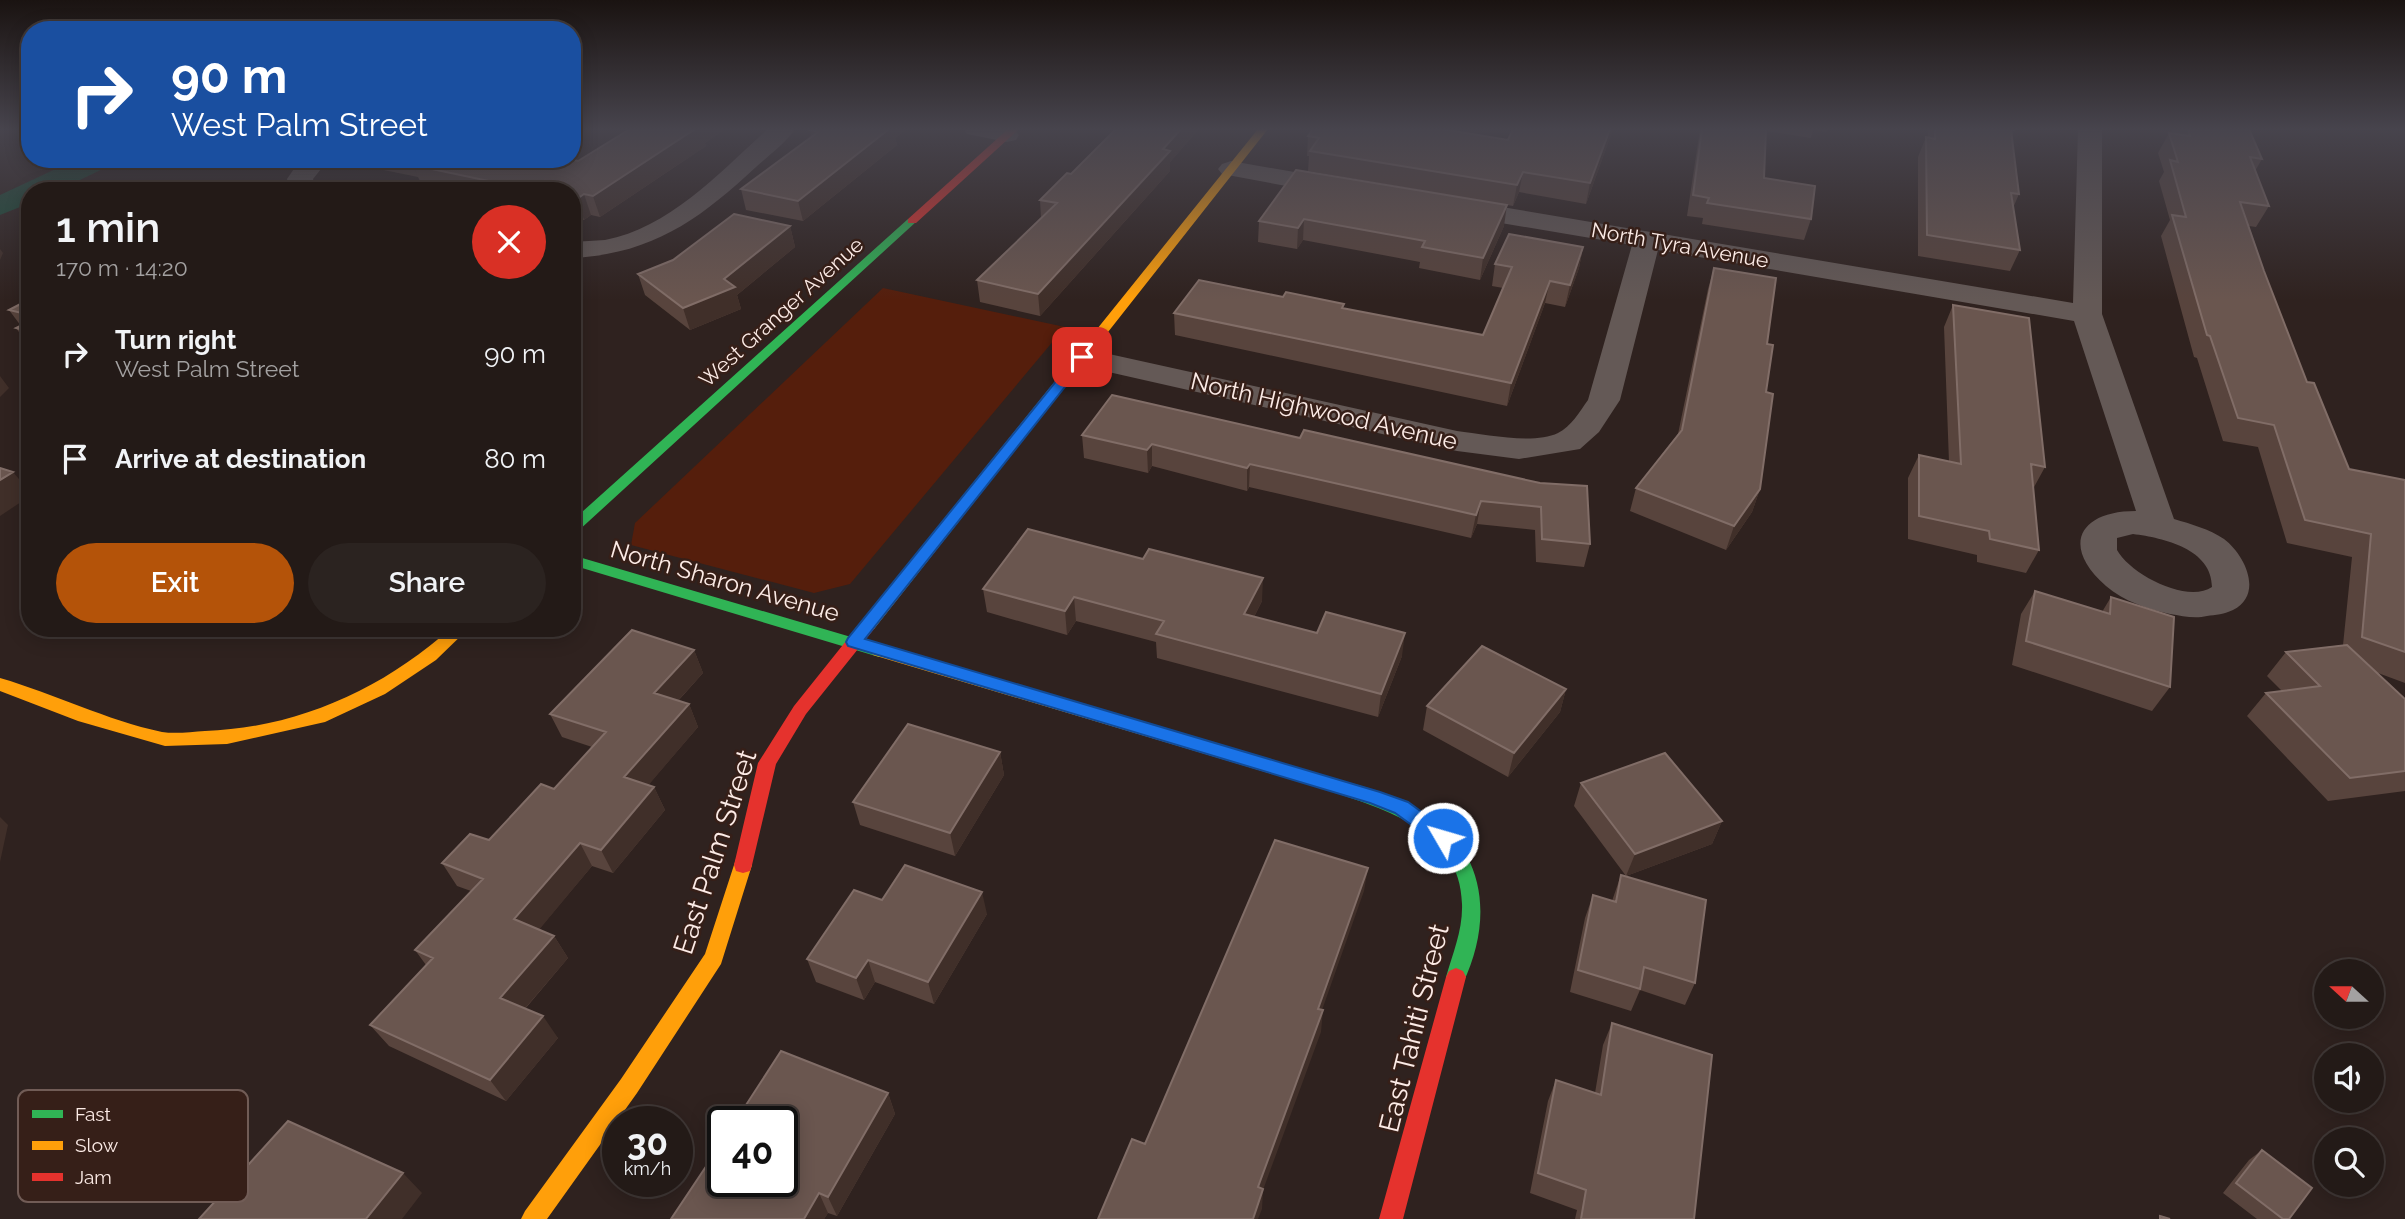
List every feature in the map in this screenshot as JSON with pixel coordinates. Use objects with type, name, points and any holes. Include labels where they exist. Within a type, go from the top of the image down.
[{"type":"street","points":[[581,249],[621,244],[651,235],[679,220],[718,186]]},
{"type":"street","name":"West Granger Avenue","points":[[581,521],[951,186]]},
{"type":"street","name":"East Palm Street","points":[[533,1219],[629,1086],[714,958],[746,854],[767,763],[800,710],[1218,186]]},
{"type":"street","points":[[1329,186],[1365,192]]},
{"type":"street","points":[[2089,186],[2087,314],[2158,524]]},
{"type":"street","name":"North Tyra Avenue","points":[[1432,203],[2087,314]]},
{"type":"street","name":"North Highwood Avenue","points":[[1082,357],[1457,442],[1519,449],[1568,442],[1587,425],[1604,400],[1647,240]]},
{"type":"street","name":"North Sharon Avenue","points":[[581,563],[1374,797],[1401,807],[1430,826],[1456,850]]},
{"type":"street","points":[[6,692],[165,738],[228,737],[319,717],[379,690],[430,656],[451,637]]},
{"type":"street","name":"East Tahiti Street","points":[[1391,1219],[1469,928],[1471,894],[1456,850]]},
{"type":"shaded area","points":[[883,288],[1065,327],[850,584],[814,593],[631,545],[635,523]]},
{"type":"building","points":[[581,186],[608,186],[593,196],[584,194],[581,196]]},
{"type":"building","points":[[745,186],[817,186],[798,201],[741,189]]},
{"type":"building","points":[[1054,186],[1138,186],[1038,294],[977,280],[1057,203],[1040,200]]},
{"type":"building","points":[[1284,186],[1392,186],[1507,205],[1483,258],[1422,247],[1425,241],[1304,219],[1298,228],[1259,221]]},
{"type":"building","points":[[1694,186],[1815,186],[1811,219],[1707,203],[1709,198],[1693,195]]},
{"type":"building","points":[[1926,186],[2018,186],[2019,194],[2011,193],[2020,250],[1927,235]]},
{"type":"building","points":[[2177,186],[2261,186],[2269,206],[2240,202],[2307,382],[2314,383],[2349,469],[2405,480],[2405,652],[2362,637],[2371,534],[2305,520],[2274,425],[2238,418],[2210,336],[2207,335],[2172,215],[2186,217]]},
{"type":"building","points":[[734,214],[790,226],[724,279],[735,287],[683,308],[638,274],[673,260]]},
{"type":"building","points":[[1509,234],[1583,247],[1570,285],[1550,281],[1511,383],[1174,313],[1199,280],[1283,297],[1286,292],[1344,304],[1342,308],[1483,335],[1512,267],[1495,264]]},
{"type":"building","points":[[1714,268],[1776,278],[1767,344],[1773,345],[1766,392],[1773,394],[1760,489],[1734,526],[1636,488],[1682,430]]},
{"type":"building","points":[[21,304],[21,313],[9,310]]},
{"type":"building","points":[[1953,305],[2029,318],[2045,467],[2031,464],[2039,550],[1990,539],[1989,531],[1919,516],[1919,455],[1961,464]]},
{"type":"building","points":[[1112,395],[1300,438],[1304,430],[1540,483],[1587,486],[1590,544],[1542,539],[1541,507],[1481,501],[1476,515],[1250,464],[1247,468],[1152,444],[1147,450],[1082,435]]},
{"type":"building","points":[[0,468],[13,472],[0,480]]},
{"type":"building","points":[[1028,529],[1143,559],[1149,549],[1263,578],[1244,614],[1317,633],[1326,612],[1405,633],[1381,694],[1156,634],[1164,621],[1074,597],[1065,611],[983,589]]},
{"type":"building","points":[[2035,591],[2110,614],[2111,597],[2174,617],[2170,687],[2026,641]]},
{"type":"building","points":[[632,630],[694,650],[654,693],[689,704],[624,777],[654,787],[601,850],[580,843],[514,919],[554,936],[500,998],[543,1016],[490,1080],[370,1025],[433,958],[415,950],[483,879],[442,863],[470,834],[489,840],[541,784],[554,789],[606,732],[550,714]]},
{"type":"building","points":[[2347,645],[2405,699],[2405,771],[2350,778],[2266,693],[2320,686],[2286,652]]},
{"type":"building","points":[[1482,646],[1566,689],[1514,753],[1427,706]]},
{"type":"building","points":[[908,724],[1000,752],[950,833],[853,802]]},
{"type":"building","points":[[1665,753],[1722,821],[1635,854],[1581,783]]},
{"type":"building","points":[[1275,840],[1368,868],[1318,1009],[1323,1010],[1258,1187],[1263,1189],[1253,1219],[1098,1219],[1132,1139],[1145,1144]]},
{"type":"building","points":[[905,865],[982,892],[928,982],[868,960],[856,978],[807,959],[854,890],[882,900]]},
{"type":"building","points":[[1621,875],[1706,900],[1695,983],[1644,967],[1640,989],[1578,970],[1593,895],[1616,902]]},
{"type":"building","points":[[1612,1023],[1712,1055],[1694,1219],[1581,1219],[1586,1190],[1538,1173],[1556,1080],[1601,1095]]},
{"type":"building","points":[[781,1051],[888,1093],[828,1197],[819,1193],[804,1219],[671,1219],[686,1197],[693,1197],[693,1186],[707,1165],[707,1197],[798,1197],[798,1106],[745,1106]]},
{"type":"building","points":[[288,1121],[403,1173],[366,1219],[199,1219],[214,1202],[248,1202],[248,1165]]},
{"type":"building","points":[[2262,1150],[2312,1188],[2289,1219],[2283,1219],[2236,1183]]},
{"type":"waterway","points":[[0,206],[21,196]]},
{"type":"traffic: fast","points":[[581,521],[912,221]]},
{"type":"traffic: fast","points":[[581,563],[879,651]]},
{"type":"traffic: fast","points":[[1326,783],[1396,806],[1435,830],[1451,847],[1463,868],[1472,903],[1468,935],[1456,977]]},
{"type":"traffic: slow","points":[[868,625],[1218,186]]},
{"type":"traffic: slow","points":[[0,684],[84,716],[165,739],[227,737],[319,717],[379,690],[430,656],[451,637]]},
{"type":"traffic: slow","points":[[879,651],[1326,783]]},
{"type":"traffic: slow","points":[[533,1219],[629,1086],[714,958],[743,865]]},
{"type":"traffic: jam","points":[[912,221],[951,186]]},
{"type":"traffic: jam","points":[[743,865],[767,763],[800,710],[868,625]]},
{"type":"traffic: jam","points":[[1391,1219],[1456,977]]},
{"type":"route","points":[[1082,357],[854,642],[1374,797],[1401,807],[1443,838]]}]
